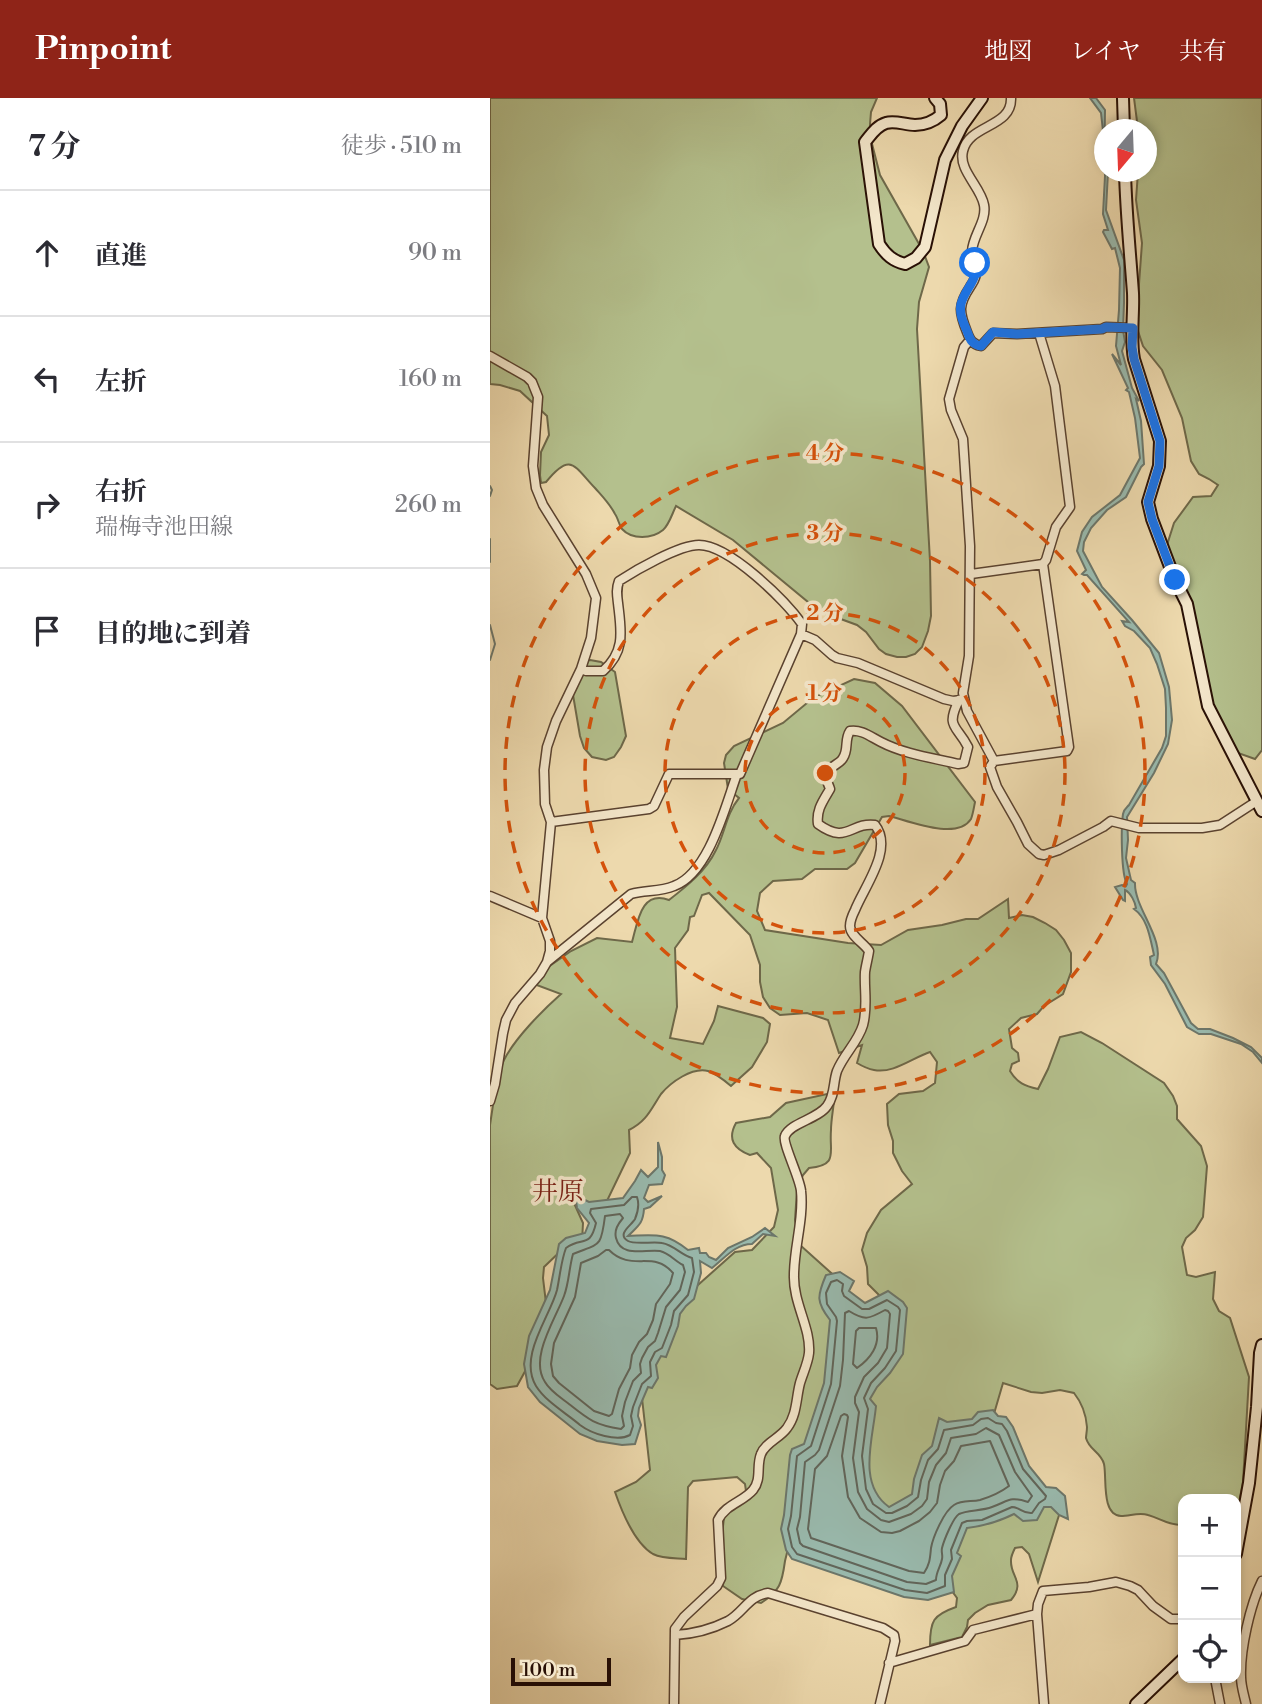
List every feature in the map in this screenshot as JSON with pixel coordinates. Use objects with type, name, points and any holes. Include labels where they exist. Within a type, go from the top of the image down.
[{"type":"main road","points":[[935,98],[940,104],[942,115],[932,121],[915,125],[887,122],[874,130],[865,142],[879,244],[895,261],[905,264],[916,258],[925,247],[945,160],[962,126],[982,98]]},
{"type":"main road","points":[[1124,98],[1124,119]]},
{"type":"main road","points":[[1125,182],[1133,294],[1132,347],[1160,441],[1159,466],[1148,502],[1175,580],[1187,604],[1208,706],[1259,806]]},
{"type":"main road","points":[[1241,1527],[1249,1483],[1262,1345]]},
{"type":"main road","points":[[1136,1704],[1178,1664]]},
{"type":"street","points":[[1011,98],[1011,104],[1003,117],[973,135],[962,151],[964,163],[984,204],[984,214],[972,252],[977,270],[960,305],[960,313],[970,340],[981,346],[993,332],[1039,333],[1111,327],[1133,328]]},
{"type":"street","points":[[1039,333],[1055,386],[1070,507],[1056,527],[1043,564],[1069,747],[1067,751],[994,761],[990,767],[997,787],[1028,844],[1044,855],[1059,850],[1111,821],[1134,827],[1186,829],[1220,825],[1259,806]]},
{"type":"street","points":[[674,1704],[675,1629],[717,1586],[721,1578],[718,1520],[729,1506],[755,1488],[760,1473],[760,1456],[787,1429],[792,1420],[809,1355],[809,1339],[795,1296],[794,1276],[802,1207],[801,1191],[784,1138],[799,1124],[827,1107],[839,1067],[863,1026],[867,996],[865,971],[869,951],[849,925],[874,873],[880,856],[881,839],[875,825],[868,824],[840,834],[818,824],[819,807],[830,789],[825,776],[844,758],[845,738],[850,730],[854,729],[890,747],[958,764],[964,763],[968,747],[955,730],[952,718],[962,700],[969,656],[971,574],[964,448],[948,398],[964,347],[970,340]]},
{"type":"street","points":[[490,356],[527,376],[532,382],[538,397],[533,466],[536,488],[543,505],[586,574],[596,598],[591,638],[556,721],[544,769],[545,804],[551,822],[542,918],[550,941],[550,951],[540,974],[506,1020],[490,1101]]},
{"type":"street","points":[[551,822],[649,809],[658,799],[669,774],[740,774],[801,634],[802,624],[789,607],[744,566],[716,550],[705,546],[691,546],[661,558],[620,581],[617,589],[621,631],[618,652],[603,671],[580,669]]},
{"type":"street","points":[[971,574],[1043,564]]},
{"type":"street","points":[[801,634],[815,640],[837,658],[858,663],[944,699],[962,700]]},
{"type":"street","points":[[962,700],[994,761]]},
{"type":"street","points":[[547,962],[631,894],[674,887],[687,880],[700,865],[711,844],[737,774]]},
{"type":"street","points":[[490,896],[542,918]]},
{"type":"street","points":[[1246,1704],[1241,1678],[1244,1639],[1262,1581]]},
{"type":"street","points":[[1044,1704],[1037,1614],[1043,1591],[1116,1582],[1138,1590],[1153,1606],[1171,1619],[1178,1619]]},
{"type":"street","points":[[676,1635],[691,1634],[730,1620],[753,1598],[768,1593],[883,1628],[894,1635],[895,1641],[880,1704]]},
{"type":"street","points":[[889,1663],[965,1641],[973,1630],[1037,1614]]},
{"type":"street","points":[[1215,1683],[1220,1704]]},
{"type":"green space","points":[[490,98],[877,98],[871,112],[870,136],[880,175],[923,251],[929,267],[919,302],[917,329],[931,616],[922,647],[915,654],[897,657],[886,654],[857,625],[819,611],[733,540],[676,506],[663,530],[653,535],[636,537],[622,529],[608,503],[572,465],[561,467],[546,482],[541,483],[541,452],[549,435],[547,416],[520,391],[490,384]]},
{"type":"green space","points":[[1134,98],[1262,98],[1262,750],[1255,759],[1238,753],[1201,701],[1198,636],[1167,545],[1174,523],[1193,497],[1211,496],[1218,485],[1199,474],[1191,461],[1182,418],[1162,370],[1143,346],[1136,325],[1142,243],[1136,200],[1137,182],[1157,182],[1157,119],[1137,119]]},
{"type":"green space","points":[[582,662],[601,662],[615,672],[626,736],[614,757],[606,760],[592,757],[584,748],[572,689],[577,668]]},
{"type":"green space","points":[[854,679],[875,683],[902,706],[975,802],[972,817],[955,829],[944,829],[889,816],[882,817],[855,863],[847,869],[815,869],[802,879],[773,881],[760,893],[757,911],[765,930],[848,943],[881,945],[908,930],[978,919],[1008,899],[1009,918],[1022,915],[1045,923],[1056,930],[1071,953],[1071,972],[1063,994],[1037,1014],[1021,1018],[1009,1029],[1012,1048],[1018,1053],[1019,1061],[1012,1064],[1010,1071],[1022,1083],[1038,1089],[1060,1037],[1081,1032],[1164,1083],[1177,1106],[1177,1119],[1201,1146],[1207,1166],[1203,1217],[1182,1247],[1187,1275],[1196,1277],[1215,1272],[1213,1299],[1219,1311],[1230,1318],[1249,1377],[1243,1482],[1241,1494],[1178,1494],[1178,1525],[1145,1514],[1121,1516],[1110,1509],[1106,1495],[1104,1464],[1086,1438],[1085,1413],[1074,1393],[1060,1390],[1031,1392],[1003,1383],[991,1424],[912,1508],[883,1513],[863,1489],[860,1401],[897,1313],[868,1284],[862,1250],[867,1233],[881,1210],[912,1184],[893,1153],[887,1104],[899,1094],[923,1091],[935,1083],[937,1062],[930,1052],[888,1070],[870,1069],[857,1063],[862,1045],[839,1053],[828,1020],[807,1013],[780,1015],[770,1008],[763,997],[760,965],[750,935],[709,893],[702,895],[694,916],[690,917],[688,930],[675,948],[677,1007],[670,1038],[703,1044],[718,1006],[763,1018],[770,1024],[767,1042],[752,1067],[731,1086],[714,1074],[702,1070],[682,1076],[665,1089],[644,1119],[629,1130],[630,1153],[605,1205],[582,1204],[569,1192],[583,1223],[582,1242],[567,1245],[544,1267],[546,1303],[529,1364],[517,1386],[497,1389],[490,1384],[490,1125],[504,1060],[522,1034],[561,994],[534,984],[544,970],[571,951],[597,938],[632,942],[642,909],[647,903],[652,899],[669,900],[689,884],[712,858],[731,810],[739,798],[728,789],[724,763],[726,755],[734,746],[783,723],[813,698]]},
{"type":"green space","points":[[827,1094],[834,1101],[829,1161],[809,1168],[803,1175],[797,1190],[795,1220],[800,1245],[839,1280],[832,1369],[781,1581],[776,1590],[761,1603],[742,1599],[723,1586],[718,1567],[724,1518],[746,1491],[745,1484],[737,1477],[693,1481],[688,1487],[686,1559],[661,1557],[646,1549],[630,1526],[615,1492],[636,1482],[650,1470],[640,1380],[689,1293],[735,1252],[752,1250],[774,1227],[778,1210],[771,1168],[757,1153],[750,1155],[736,1146],[732,1134],[736,1123],[770,1117],[786,1103]]},
{"type":"green space","points":[[1047,1504],[1060,1512],[1038,1582],[1029,1554],[1022,1547],[1015,1548],[1011,1566],[1017,1589],[1011,1600],[988,1605],[975,1613],[968,1620],[962,1637],[930,1645],[934,1620],[956,1607],[957,1598],[949,1587],[957,1538],[970,1522]]},
{"type":"water","points":[[1090,98],[1096,98],[1105,110],[1105,119],[1102,119],[1101,113]]},
{"type":"water","points":[[1105,182],[1107,182],[1106,210],[1124,260],[1125,342],[1122,351],[1132,388],[1139,401],[1136,399],[1141,421],[1144,464],[1126,497],[1107,510],[1091,528],[1083,551],[1102,587],[1159,653],[1169,687],[1172,720],[1168,744],[1127,817],[1126,858],[1139,903],[1157,945],[1156,964],[1164,973],[1191,1023],[1198,1029],[1210,1029],[1251,1047],[1262,1058],[1262,1063],[1253,1052],[1241,1044],[1211,1034],[1199,1034],[1187,1027],[1165,984],[1151,965],[1150,957],[1154,955],[1145,923],[1134,909],[1136,908],[1129,893],[1125,890],[1125,901],[1115,887],[1127,884],[1122,850],[1123,812],[1162,748],[1166,736],[1166,708],[1165,689],[1150,648],[1134,631],[1125,626],[1122,621],[1129,622],[1087,575],[1082,574],[1086,570],[1077,551],[1082,532],[1092,517],[1120,495],[1140,458],[1135,418],[1129,392],[1126,390],[1128,388],[1112,354],[1121,365],[1116,346],[1120,268],[1115,248],[1112,249],[1103,232],[1108,230],[1103,214]]},
{"type":"water","points":[[658,1142],[665,1175],[662,1184],[649,1185],[644,1198],[648,1202],[662,1196],[644,1209],[641,1221],[628,1236],[666,1237],[688,1250],[699,1248],[700,1253],[706,1253],[716,1260],[728,1248],[765,1228],[775,1236],[763,1234],[752,1244],[735,1249],[712,1268],[700,1261],[701,1273],[694,1299],[680,1314],[666,1357],[661,1356],[656,1365],[658,1378],[652,1388],[648,1387],[639,1408],[641,1425],[635,1444],[597,1441],[580,1434],[540,1402],[528,1387],[524,1364],[529,1336],[550,1290],[559,1244],[566,1238],[585,1233],[589,1223],[577,1208],[575,1195],[589,1202],[623,1198],[641,1170],[648,1177],[658,1167]]},
{"type":"water","points":[[840,1272],[854,1281],[849,1291],[865,1303],[888,1291],[907,1308],[903,1354],[870,1399],[876,1406],[870,1446],[870,1474],[879,1497],[889,1507],[912,1494],[922,1455],[932,1446],[939,1418],[947,1422],[972,1419],[978,1412],[993,1410],[998,1416],[1006,1417],[1013,1427],[1029,1466],[1046,1487],[1056,1488],[1065,1496],[1068,1519],[1051,1507],[1044,1507],[1037,1520],[1023,1521],[1014,1514],[967,1528],[957,1553],[961,1556],[952,1576],[954,1592],[928,1600],[904,1597],[792,1559],[786,1550],[781,1529],[790,1455],[792,1449],[804,1444],[824,1383],[830,1320],[820,1303],[821,1288],[826,1275]]},
{"type":"waterway","points":[[490,486],[490,496]]},
{"type":"waterway","points":[[490,539],[490,562]]},
{"type":"waterway","points":[[490,625],[495,644],[490,660]]},
{"type":"district","name":"井原","points":[[558,1191]]},
{"type":"route","points":[[975,263],[975,278],[960,305],[960,313],[970,340],[976,345],[981,346],[993,332],[1017,334],[1106,327],[1133,328],[1134,359],[1160,441],[1159,466],[1148,502],[1175,580]]}]
